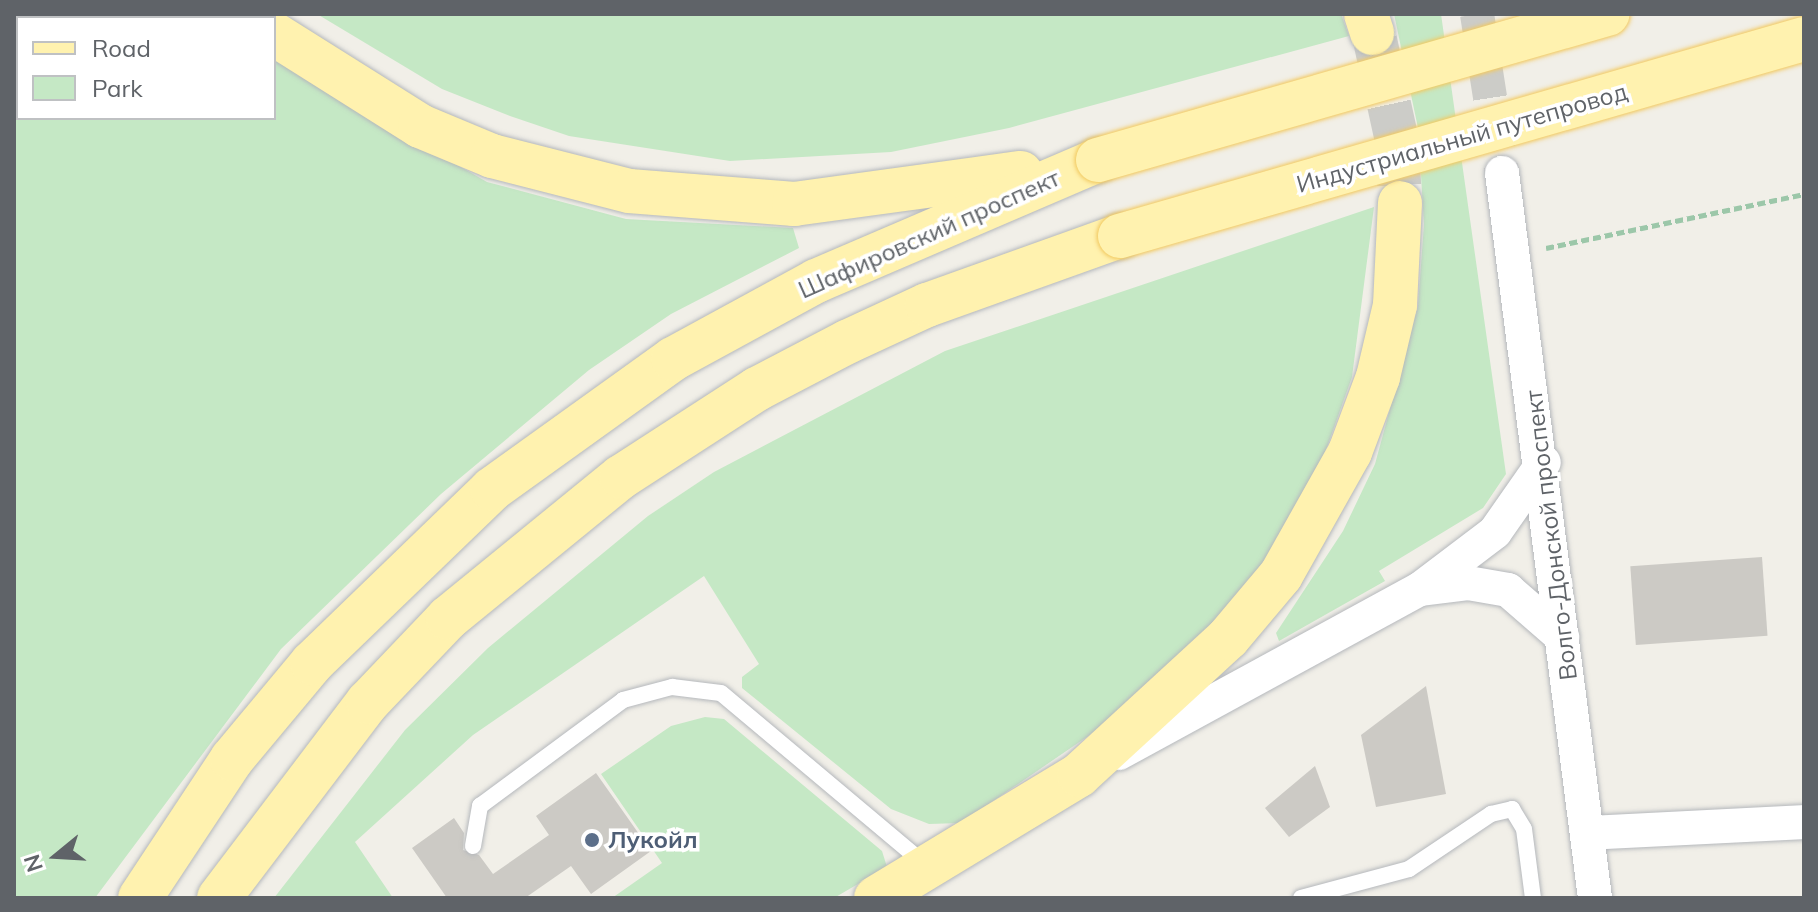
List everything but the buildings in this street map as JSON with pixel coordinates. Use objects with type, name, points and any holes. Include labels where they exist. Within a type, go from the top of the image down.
[{"type":"main road","points":[[1098,160],[1607,14]]},
{"type":"main road","name":"Шафировский проспект","points":[[276,35],[420,126],[506,160],[629,191],[794,204],[1098,160]]},
{"type":"main road","name":"Индустриальный путепровод","points":[[219,898],[388,681],[529,547],[621,477],[757,389],[927,305],[1120,236],[1804,39]]},
{"type":"main road","name":"Шафировский проспект","points":[[140,898],[232,759],[312,663],[492,489],[673,359],[803,288],[1098,160]]},
{"type":"main road","points":[[876,898],[1079,775],[1228,638],[1316,520],[1378,377],[1395,305],[1400,203]]},
{"type":"street","name":"Волго-Донской проспект","points":[[1502,173],[1544,462],[1562,637],[1595,898]]},
{"type":"street","points":[[1079,775],[1420,589],[1495,532],[1544,462]]},
{"type":"street","points":[[1420,589],[1468,583],[1508,590],[1562,637]]},
{"type":"street","points":[[1587,833],[1804,822]]},
{"type":"lane","points":[[473,846],[480,806],[623,700],[672,687],[721,693],[928,867]]},
{"type":"lane","points":[[1301,898],[1409,869],[1491,814],[1512,809],[1524,829],[1533,898]]},
{"type":"path","points":[[1514,256],[1804,194]]},
{"type":"green space","points":[[14,14],[118,16],[16,16],[16,120],[276,120],[276,61],[487,182],[626,219],[793,228],[799,248],[671,314],[589,370],[441,494],[281,649],[95,898],[14,898]]},
{"type":"green space","points":[[317,14],[1341,14],[1349,36],[1009,128],[891,152],[730,161],[569,136],[510,116],[442,89]]},
{"type":"green space","points":[[1394,14],[1441,14],[1506,474],[1483,508],[1379,571],[1385,581],[1279,641],[1276,633],[1343,531],[1375,464],[1418,306],[1424,224],[1418,128]]},
{"type":"green space","points":[[1374,207],[1352,377],[1326,450],[1268,556],[1215,623],[1116,717],[961,823],[929,824],[891,809],[742,688],[742,677],[759,664],[704,576],[473,735],[355,842],[393,898],[274,898],[405,730],[488,648],[648,516],[714,472],[945,351]]},
{"type":"green space","points":[[705,717],[724,719],[882,851],[887,867],[834,898],[612,898],[662,863],[601,774],[671,726]]},
{"type":"tunnel","points":[[1477,14],[1502,173]]},
{"type":"tunnel","points":[[1375,40],[1397,141],[1400,203]]},
{"type":"place","name":"Лукойл","points":[[592,840]]}]
